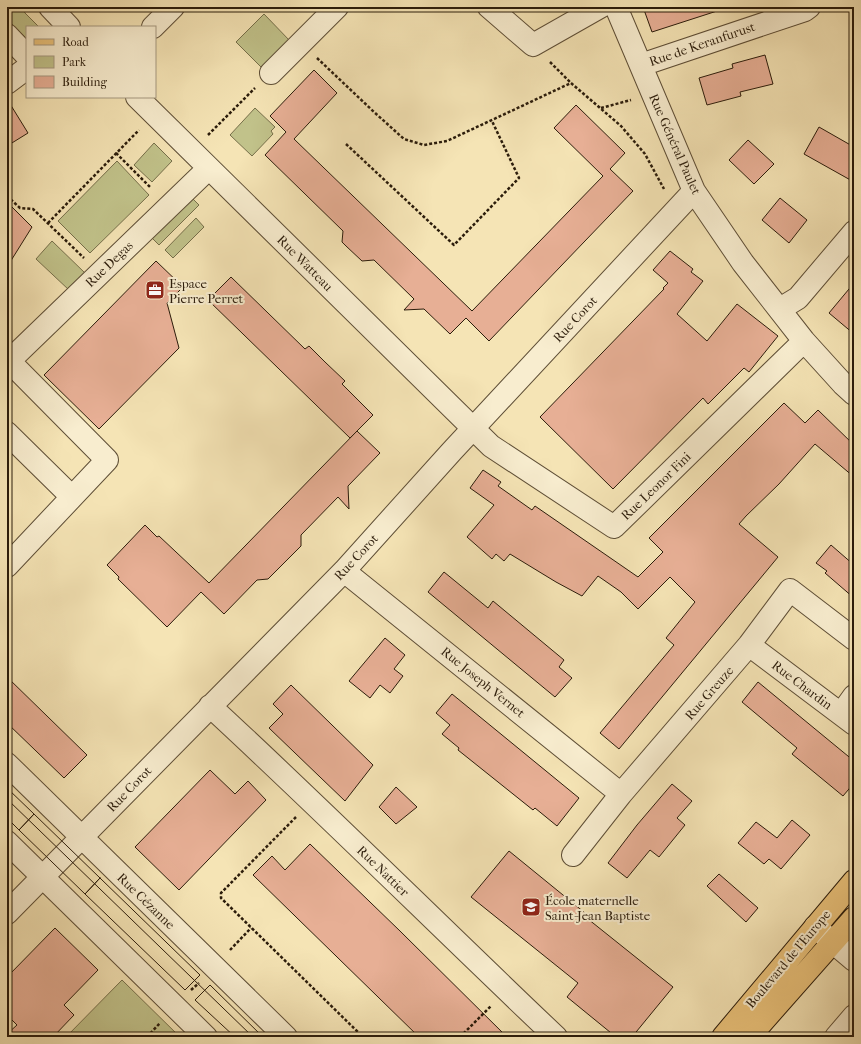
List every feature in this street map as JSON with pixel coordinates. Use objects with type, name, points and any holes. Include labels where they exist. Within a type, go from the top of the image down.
[{"type":"main road","name":"Boulevard de l'Europe","points":[[722,1037],[854,881]]},
{"type":"main road","name":"Boulevard de l'Europe","points":[[749,1037],[854,918]]},
{"type":"street","points":[[50,7],[68,26]]},
{"type":"street","points":[[154,26],[172,7]]},
{"type":"street","points":[[271,73],[337,7]]},
{"type":"street","points":[[489,7],[533,45],[600,7]]},
{"type":"street","name":"Rue Général Paulet","points":[[616,7],[694,191],[743,263],[804,341],[854,394]]},
{"type":"street","name":"Rue de Keranfurust","points":[[640,65],[805,10],[809,7]]},
{"type":"street","points":[[7,35],[26,55]]},
{"type":"street","points":[[7,83],[26,69]]},
{"type":"street","name":"Rue Watteau","points":[[138,98],[472,429]]},
{"type":"street","name":"Rue Degas","points":[[7,566],[107,460],[8,362],[209,168]]},
{"type":"street","name":"Rue Corot","points":[[7,913],[344,571],[472,429],[694,191]]},
{"type":"street","points":[[780,309],[798,298],[854,232]]},
{"type":"street","name":"Rue Leonor Fini","points":[[472,429],[491,446],[614,528],[804,341]]},
{"type":"street","points":[[7,433],[72,497]]},
{"type":"street","name":"Rue Joseph Vernet","points":[[344,571],[621,794]]},
{"type":"street","name":"Rue Greuze","points":[[573,855],[621,794],[750,645],[790,590],[854,639]]},
{"type":"street","name":"Rue Chardin","points":[[750,645],[847,719]]},
{"type":"street","points":[[847,719],[854,696]]},
{"type":"street","name":"Rue Nattier","points":[[210,706],[312,801],[461,947],[556,1037]]},
{"type":"street","name":"Rue Cézanne","points":[[7,764],[286,1037]]},
{"type":"street","points":[[7,842],[206,1037]]},
{"type":"street","points":[[815,927],[854,960]]},
{"type":"street","points":[[836,1037],[854,1016]]},
{"type":"path","points":[[536,7],[540,11]]},
{"type":"path","points":[[301,43],[404,139],[424,145],[447,142],[571,83]]},
{"type":"path","points":[[533,45],[571,83],[621,126],[645,154],[676,211]]},
{"type":"path","points":[[192,151],[271,73]]},
{"type":"path","points":[[601,108],[653,93]]},
{"type":"path","points":[[346,144],[454,245],[519,178],[492,121]]},
{"type":"path","points":[[48,223],[141,128]]},
{"type":"path","points":[[116,153],[151,188]]},
{"type":"path","points":[[7,196],[20,208],[33,209],[100,273]]},
{"type":"path","points":[[312,801],[221,893],[221,898],[363,1037]]},
{"type":"path","points":[[229,952],[251,928]]},
{"type":"path","points":[[460,1037],[496,1001]]},
{"type":"green space","points":[[7,7],[22,7],[25,13],[38,26],[26,26],[26,38],[7,20]]},
{"type":"green space","points":[[264,14],[290,41],[263,69],[236,42]]},
{"type":"green space","points":[[255,108],[275,127],[271,131],[273,134],[252,156],[230,135]]},
{"type":"green space","points":[[154,143],[172,161],[152,182],[134,165]]},
{"type":"green space","points":[[117,161],[149,195],[90,253],[58,221]]},
{"type":"green space","points":[[189,195],[199,205],[159,245],[149,235]]},
{"type":"green space","points":[[196,218],[204,227],[173,258],[165,250]]},
{"type":"green space","points":[[52,241],[85,273],[69,290],[36,259]]},
{"type":"green space","points":[[122,980],[180,1037],[66,1037]]},
{"type":"building","points":[[643,7],[717,7],[717,11],[652,32]]},
{"type":"building","points":[[765,55],[773,84],[740,92],[741,96],[707,105],[699,78],[733,68],[732,64]]},
{"type":"building","points":[[314,70],[337,93],[294,139],[472,311],[603,176],[554,128],[576,105],[625,153],[610,169],[633,191],[489,341],[466,318],[450,334],[424,309],[404,310],[414,299],[374,260],[362,261],[346,246],[342,242],[343,231],[265,155],[286,132],[270,116]]},
{"type":"building","points":[[7,99],[28,133],[7,146]]},
{"type":"building","points":[[819,127],[854,147],[854,182],[804,154]]},
{"type":"building","points":[[748,140],[774,164],[754,184],[729,160]]},
{"type":"building","points":[[780,198],[807,220],[789,243],[762,220]]},
{"type":"building","points":[[7,202],[32,227],[7,267]]},
{"type":"building","points":[[670,251],[693,269],[691,272],[703,281],[677,314],[707,341],[737,304],[778,336],[749,372],[744,368],[708,404],[703,398],[613,489],[540,417],[664,289],[663,288],[668,283],[653,270]]},
{"type":"building","points":[[156,261],[183,287],[167,303],[179,348],[99,429],[44,375]]},
{"type":"building","points":[[231,277],[305,349],[309,346],[345,381],[342,384],[373,415],[350,438],[208,300]]},
{"type":"building","points":[[854,283],[854,334],[829,313]]},
{"type":"building","points":[[784,403],[805,423],[818,410],[854,445],[854,477],[815,444],[779,484],[739,524],[778,557],[619,749],[600,733],[674,645],[666,638],[695,602],[670,577],[638,609],[621,592],[598,576],[582,596],[510,554],[504,561],[496,554],[492,559],[467,537],[494,505],[470,488],[483,470],[501,482],[498,486],[532,510],[535,506],[638,577],[663,552],[649,538]]},
{"type":"building","points":[[357,431],[380,453],[348,486],[349,509],[338,497],[301,535],[301,546],[268,579],[257,580],[224,614],[201,592],[167,627],[118,579],[119,577],[107,565],[145,525],[157,537],[159,536],[209,583]]},
{"type":"building","points":[[831,545],[854,565],[854,598],[825,573],[827,571],[816,563]]},
{"type":"building","points":[[444,572],[488,608],[493,601],[564,660],[559,667],[572,678],[555,697],[428,592]]},
{"type":"building","points":[[385,638],[405,655],[394,669],[403,676],[390,693],[380,685],[370,698],[349,681]]},
{"type":"building","points":[[7,677],[87,755],[64,778],[7,723]]},
{"type":"building","points":[[758,682],[854,761],[854,783],[843,796],[792,754],[797,748],[742,702]]},
{"type":"building","points":[[291,685],[373,765],[345,801],[269,728],[283,714],[273,704]]},
{"type":"building","points":[[452,694],[579,798],[557,826],[535,808],[533,810],[458,750],[459,748],[442,734],[450,725],[436,713]]},
{"type":"building","points":[[210,770],[235,794],[248,781],[266,800],[179,890],[135,847]]},
{"type":"building","points":[[672,784],[692,801],[677,818],[685,825],[659,857],[650,850],[627,878],[608,863],[637,825]]},
{"type":"building","points":[[396,787],[417,807],[396,824],[379,807]]},
{"type":"building","points":[[792,820],[810,835],[781,869],[769,859],[764,864],[738,843],[756,822],[777,838]]},
{"type":"building","points":[[310,844],[507,1037],[419,1037],[253,875],[272,856],[285,870]]},
{"type":"building","points":[[509,851],[590,917],[588,919],[673,987],[632,1037],[616,1037],[567,997],[578,983],[471,897]]},
{"type":"building","points":[[719,874],[758,908],[746,922],[707,886]]},
{"type":"building","points":[[55,928],[98,970],[64,1005],[74,1015],[53,1037],[7,1037],[7,1034],[17,1025],[7,1015],[7,977]]},
{"type":"tram line","points":[[7,788],[34,814],[19,830],[7,818]]},
{"type":"tram line","points":[[7,799],[253,1037]]},
{"type":"tram line","points":[[100,878],[85,894],[19,830],[34,814],[200,975],[185,990],[85,894],[100,878]]},
{"type":"tram line","points":[[235,1037],[195,1000],[210,985],[263,1037]]},
{"type":"place","name":"Espace Pierre Perret","points":[[155,290]]},
{"type":"place","name":"École maternelle Saint-Jean Baptiste","points":[[531,907]]}]
